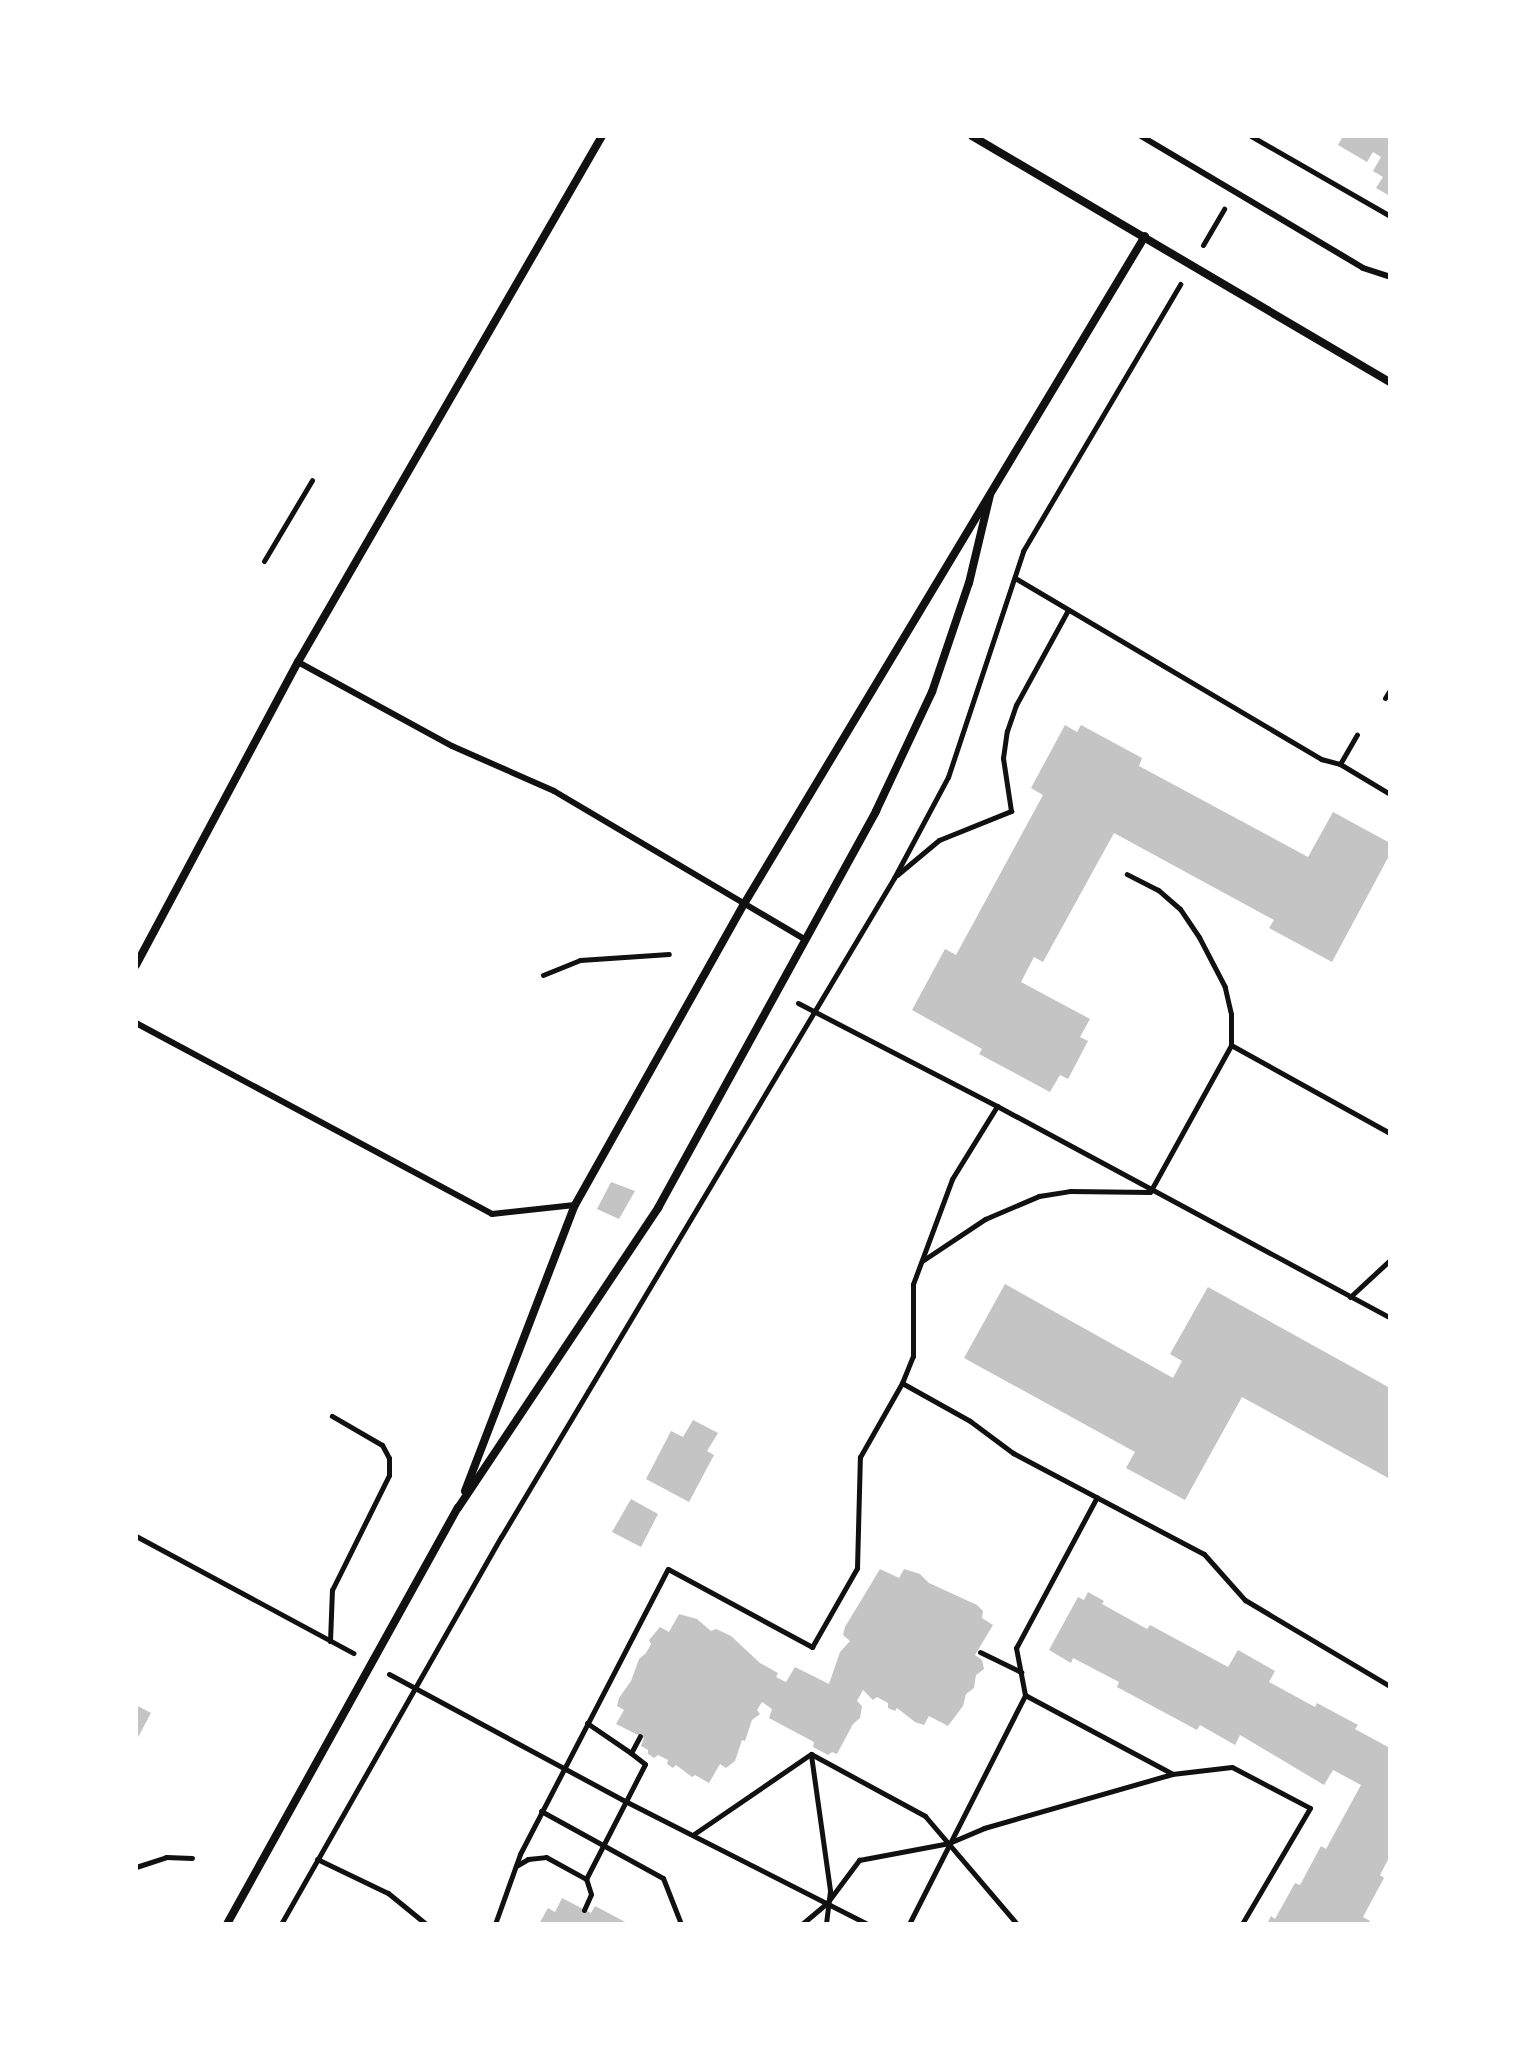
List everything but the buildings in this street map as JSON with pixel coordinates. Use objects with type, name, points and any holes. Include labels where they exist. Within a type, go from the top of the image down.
[{"type":"street","points":[[136,965],[298,662],[602,136]]},
{"type":"street","points":[[972,136],[1390,382]]},
{"type":"street","points":[[458,1508],[575,1205],[744,904],[1145,236]]},
{"type":"street","points":[[227,1924],[458,1508],[658,1208],[876,811],[932,692],[969,583],[990,495]]},
{"type":"lane","points":[[1141,136],[1363,268],[1390,277]]},
{"type":"lane","points":[[298,662],[452,746],[554,791],[804,939]]},
{"type":"lane","points":[[136,1023],[492,1214],[575,1205]]},
{"type":"path","points":[[1251,136],[1390,216]]},
{"type":"path","points":[[281,1924],[415,1687],[685,1233],[813,1008],[894,878],[948,777],[1023,551],[1234,193]]},
{"type":"path","points":[[264,561],[312,480]]},
{"type":"path","points":[[1015,578],[1321,759],[1340,764],[1390,794]]},
{"type":"path","points":[[894,878],[939,840],[1011,811],[1004,771],[1007,731],[1016,705],[1068,610]]},
{"type":"path","points":[[1385,698],[1390,690]]},
{"type":"path","points":[[1340,764],[1357,734]]},
{"type":"path","points":[[1127,874],[1158,890],[1180,909],[1199,937],[1225,987],[1231,1014],[1231,1045],[1150,1192]]},
{"type":"path","points":[[543,975],[580,960],[669,954]]},
{"type":"path","points":[[774,995],[813,1008],[1150,1192],[1390,1318]]},
{"type":"path","points":[[1231,1045],[1390,1133]]},
{"type":"path","points":[[495,1924],[515,1866],[562,1767],[668,1569],[812,1647],[857,1568],[860,1457],[902,1383],[913,1356],[913,1284],[952,1179],[997,1106]]},
{"type":"path","points":[[922,1261],[985,1219],[1039,1196],[1070,1191],[1150,1192]]},
{"type":"path","points":[[1350,1297],[1390,1260]]},
{"type":"path","points":[[902,1383],[970,1421],[1013,1453],[1204,1554],[1245,1600],[1390,1686]]},
{"type":"path","points":[[330,1641],[332,1590],[389,1475],[389,1458],[382,1445],[332,1416]]},
{"type":"path","points":[[909,1924],[1025,1695],[1016,1648],[1097,1497]]},
{"type":"path","points":[[136,1536],[627,1802],[867,1924]]},
{"type":"path","points":[[980,1652],[1021,1672]]},
{"type":"path","points":[[1025,1695],[1172,1774]]},
{"type":"path","points":[[586,1879],[645,1764],[587,1723]]},
{"type":"path","points":[[631,1753],[640,1736]]},
{"type":"path","points":[[811,1754],[925,1816],[1017,1924]]},
{"type":"path","points":[[694,1834],[811,1754]]},
{"type":"path","points":[[811,1754],[830,1891],[826,1924]]},
{"type":"path","points":[[802,1924],[827,1903],[859,1860],[949,1843],[984,1828],[1172,1774],[1232,1767],[1310,1808],[1242,1924]]},
{"type":"path","points":[[541,1811],[663,1878],[681,1924]]},
{"type":"path","points":[[136,1867],[166,1857],[192,1858]]},
{"type":"path","points":[[515,1866],[528,1859],[546,1857],[586,1879],[591,1894],[584,1910]]},
{"type":"path","points":[[317,1859],[388,1893],[426,1924]]}]
